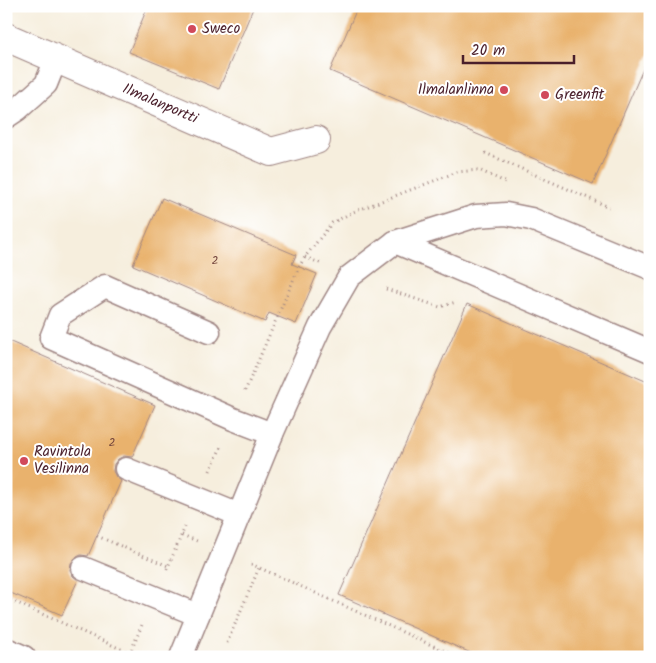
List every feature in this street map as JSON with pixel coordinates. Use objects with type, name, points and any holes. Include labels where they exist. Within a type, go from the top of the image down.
[{"type":"street","name":"Ilmalanportti","points":[[6,37],[271,152],[316,140]]},
{"type":"lane","points":[[6,117],[46,84],[56,59]]},
{"type":"lane","points":[[181,657],[272,434],[320,327],[349,277],[395,242],[476,216],[506,214],[532,218],[650,268]]},
{"type":"lane","points":[[395,242],[650,352]]},
{"type":"lane","points":[[209,332],[105,286],[60,315],[52,338],[233,419],[272,434]]},
{"type":"lane","points":[[126,469],[239,515]]},
{"type":"lane","points":[[83,568],[198,614]]},
{"type":"lane","points":[[6,649],[24,657]]},
{"type":"path","points":[[484,153],[609,207]]},
{"type":"path","points":[[182,535],[458,657]]},
{"type":"path","points":[[97,536],[168,566]]},
{"type":"path","points":[[227,643],[260,568]]},
{"type":"building","name":"Sweco","points":[[148,6],[254,6],[219,89],[129,52]]},
{"type":"building","name":"Ilmalanlinna","points":[[358,6],[650,6],[650,53],[593,184],[330,71]]},
{"type":"building","points":[[162,198],[296,255],[292,264],[317,274],[296,324],[269,313],[265,322],[133,265]]},
{"type":"building","points":[[467,304],[650,383],[650,657],[480,657],[339,595]]},
{"type":"building","points":[[6,340],[155,405],[132,457],[124,456],[114,464],[113,471],[121,481],[88,556],[81,555],[71,563],[70,570],[78,580],[62,615],[6,591]]},
{"type":"tram line","points":[[650,125],[650,136]]},
{"type":"place","name":"Sweco","points":[[192,29]]},
{"type":"place","name":"Ilmalanlinna","points":[[504,90]]},
{"type":"place","name":"Greenfit","points":[[545,95]]},
{"type":"place","name":"Ravintola Vesilinna","points":[[24,461]]}]
